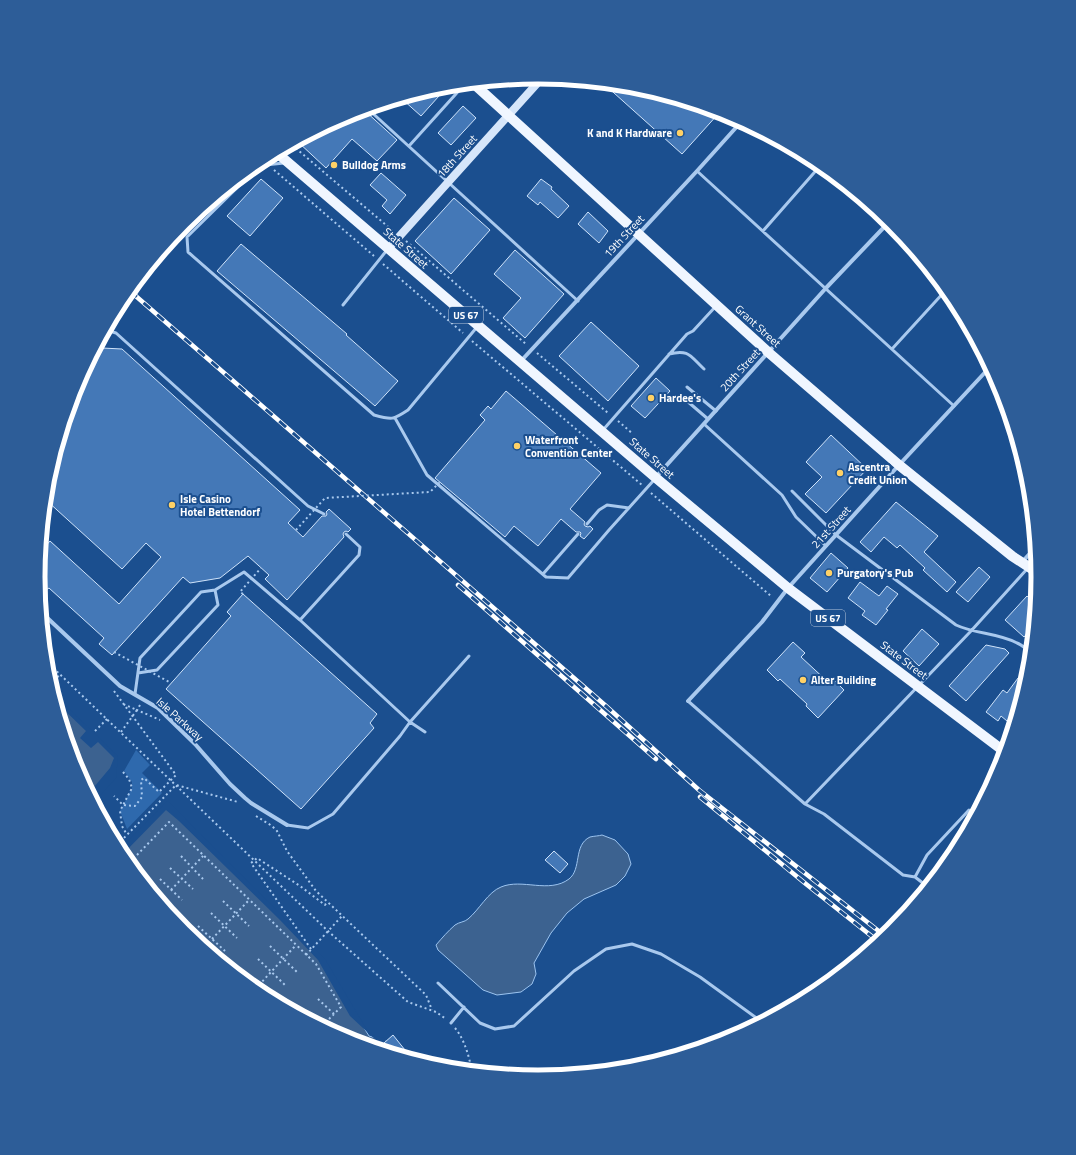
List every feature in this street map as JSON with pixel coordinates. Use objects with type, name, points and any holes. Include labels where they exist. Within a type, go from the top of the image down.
[{"type":"main road","name":"Grant Street","points":[[479,89],[768,352],[899,465],[1029,568]]},
{"type":"main road","name":"State Street","points":[[282,157],[656,478],[788,588],[1000,748]]},
{"type":"street","name":"18th Street","points":[[388,249],[536,84]]},
{"type":"street","name":"19th Street","points":[[520,362],[578,301],[737,126]]},
{"type":"street","name":"20th Street","points":[[656,478],[826,288],[885,227]]},
{"type":"street","name":"21st Street","points":[[688,701],[762,622],[788,588],[986,372]]},
{"type":"street","name":"Isle Parkway","points":[[47,617],[120,686],[158,708],[195,744],[230,784],[245,798],[287,825]]},
{"type":"lane","points":[[409,146],[458,91]]},
{"type":"lane","points":[[373,113],[578,301]]},
{"type":"lane","points":[[269,165],[287,162]]},
{"type":"lane","points":[[697,171],[954,406]]},
{"type":"lane","points":[[763,231],[816,171]]},
{"type":"lane","points":[[240,184],[186,237],[188,252],[374,415],[395,418],[408,410],[479,326]]},
{"type":"lane","points":[[343,305],[388,249]]},
{"type":"lane","points":[[892,348],[942,295]]},
{"type":"lane","points":[[601,431],[687,334],[693,331],[717,305]]},
{"type":"lane","points":[[111,331],[116,333],[308,506],[324,514]]},
{"type":"lane","points":[[669,354],[683,352],[688,354],[704,368]]},
{"type":"lane","points":[[687,387],[716,411]]},
{"type":"lane","points":[[680,395],[708,419]]},
{"type":"lane","points":[[395,418],[427,475],[546,577],[568,578],[656,478]]},
{"type":"lane","points":[[704,424],[782,495],[796,517],[826,546]]},
{"type":"lane","points":[[792,492],[836,535],[956,625],[971,631],[1017,642],[1026,648]]},
{"type":"lane","points":[[587,524],[599,510],[607,505],[629,508]]},
{"type":"lane","points":[[300,620],[359,555],[360,547],[346,534]]},
{"type":"lane","points":[[543,574],[578,534]]},
{"type":"lane","points":[[805,804],[971,631],[1029,568]]},
{"type":"lane","points":[[135,694],[140,658],[201,592],[215,590],[244,572],[300,620],[410,722],[425,732]]},
{"type":"lane","points":[[138,673],[157,670],[218,605],[215,590]]},
{"type":"lane","points":[[287,825],[308,828],[333,814],[400,736],[410,722],[469,656]]},
{"type":"lane","points":[[688,701],[805,804],[824,814],[902,876],[915,877],[924,884]]},
{"type":"lane","points":[[915,877],[927,855],[969,810]]},
{"type":"lane","points":[[438,983],[480,1023],[495,1029],[514,1026],[574,971],[606,949],[632,944],[661,954],[700,976],[758,1019]]},
{"type":"lane","points":[[451,1022],[464,1007]]},
{"type":"path","points":[[297,148],[633,434]]},
{"type":"path","points":[[268,165],[468,338],[778,601]]},
{"type":"path","points":[[296,530],[326,498],[430,492],[440,482]]},
{"type":"path","points":[[243,594],[240,592],[261,568]]},
{"type":"path","points":[[114,652],[171,683]]},
{"type":"path","points":[[53,667],[328,931],[408,1002],[432,1010],[451,1022],[459,1033],[471,1065]]},
{"type":"path","points":[[55,680],[60,674]]},
{"type":"path","points":[[111,687],[122,704],[176,775],[159,792],[144,778],[141,780],[142,797],[135,806],[123,806],[114,796]]},
{"type":"path","points":[[120,732],[138,710],[143,699]]},
{"type":"path","points":[[122,704],[161,721]]},
{"type":"path","points":[[95,731],[107,719]]},
{"type":"path","points":[[123,772],[129,779],[132,788],[120,811],[122,826],[127,835]]},
{"type":"path","points":[[176,785],[241,803],[236,798]]},
{"type":"path","points":[[121,841],[176,785]]},
{"type":"path","points":[[256,816],[272,826],[296,865],[316,891],[426,995],[432,1010]]},
{"type":"path","points":[[137,855],[168,822],[316,964],[341,1007],[326,1022]]},
{"type":"path","points":[[181,856],[204,878]]},
{"type":"path","points":[[171,890],[204,856]]},
{"type":"path","points":[[254,860],[257,858],[300,886],[325,905],[327,902]]},
{"type":"path","points":[[254,860],[251,863],[311,949]]},
{"type":"path","points":[[170,868],[193,890]]},
{"type":"path","points":[[160,879],[182,900]]},
{"type":"path","points":[[212,939],[249,900]]},
{"type":"path","points":[[223,901],[250,926]]},
{"type":"path","points":[[211,913],[238,938]]},
{"type":"path","points":[[306,955],[342,916]]},
{"type":"path","points":[[198,926],[225,951]]},
{"type":"path","points":[[260,984],[296,945]]},
{"type":"path","points":[[270,946],[297,972]]},
{"type":"path","points":[[258,959],[285,985]]},
{"type":"path","points":[[245,972],[253,979]]},
{"type":"path","points":[[318,999],[334,1014]]},
{"type":"shaded area","points":[[62,706],[116,756],[114,777],[96,796],[71,736]]},
{"type":"shaded area","points":[[136,750],[150,765],[142,773],[162,793],[127,829],[120,811],[132,788],[132,782],[124,771]]},
{"type":"shaded area","points":[[167,803],[323,961],[369,1036],[386,1041],[393,1048],[349,1033],[320,1020],[291,1004],[238,969],[189,926],[167,903],[125,847]]},
{"type":"shaded area","points":[[602,835],[615,840],[628,854],[631,864],[625,876],[616,885],[584,899],[567,913],[551,933],[534,963],[536,974],[532,984],[521,992],[497,995],[483,990],[438,950],[436,945],[447,932],[458,923],[468,919],[496,889],[518,884],[544,886],[553,885],[569,879],[573,875],[581,846],[590,837]]},
{"type":"pier","points":[[61,701],[118,756],[116,778],[97,798],[93,789],[110,768],[114,758],[98,742],[91,748],[80,738],[86,731],[63,709]]},
{"type":"pier","points":[[167,801],[169,802],[325,959],[369,1034],[350,1016],[318,960],[280,920],[166,810],[127,850],[124,845]]},
{"type":"pier","points":[[371,1035],[384,1038],[386,1041],[384,1043],[377,1041]]},
{"type":"building","name":"K and K Hardware","points":[[611,90],[666,101],[715,118],[682,154]]},
{"type":"building","points":[[441,94],[421,116],[406,102]]},
{"type":"building","points":[[463,106],[476,118],[451,145],[438,133]]},
{"type":"building","points":[[369,115],[397,140],[377,161],[352,139],[326,168],[302,145],[320,135],[349,122]]},
{"type":"building","points":[[381,173],[406,195],[390,214],[382,206],[387,200],[370,185]]},
{"type":"building","points":[[261,179],[283,198],[250,236],[227,216]]},
{"type":"building","points":[[541,179],[552,187],[551,189],[569,206],[558,218],[540,202],[538,205],[527,196]]},
{"type":"building","points":[[454,198],[490,230],[451,274],[415,241]]},
{"type":"building","points":[[588,212],[608,231],[599,243],[578,224]]},
{"type":"building","points":[[241,244],[347,334],[346,335],[398,381],[375,406],[217,271]]},
{"type":"building","points":[[515,250],[564,294],[525,338],[503,318],[521,298],[494,274]]},
{"type":"building","points":[[591,322],[639,366],[608,401],[559,356]]},
{"type":"building","name":"Isle Casino Hotel Bettendorf","points":[[102,348],[122,349],[300,510],[288,523],[303,537],[322,516],[326,516],[326,512],[329,509],[351,529],[348,532],[344,532],[344,537],[287,600],[265,579],[269,575],[248,556],[220,578],[190,583],[183,577],[112,655],[99,644],[104,638],[49,588],[45,589],[46,545],[50,541],[119,604],[161,557],[146,543],[122,569],[50,504],[54,481],[71,419]]},
{"type":"building","name":"Hardee's","points":[[656,378],[670,391],[645,418],[631,406]]},
{"type":"building","name":"Waterfront Convention Center","points":[[506,391],[601,473],[570,509],[585,522],[585,526],[590,526],[593,529],[584,539],[580,536],[580,532],[576,532],[561,519],[538,546],[514,526],[505,537],[435,478],[485,420],[480,415],[488,406],[491,409]]},
{"type":"building","name":"Ascentra Credit Union","points":[[831,435],[867,469],[826,513],[805,494],[822,477],[806,462]]},
{"type":"building","points":[[896,502],[938,536],[924,552],[956,582],[947,592],[923,570],[925,568],[900,545],[897,548],[884,537],[871,552],[860,542]]},
{"type":"building","name":"Purgatory's Pub","points":[[831,553],[848,568],[827,592],[810,578]]},
{"type":"building","points":[[979,567],[990,577],[968,602],[956,592]]},
{"type":"building","points":[[860,582],[879,596],[887,586],[898,594],[876,625],[862,615],[865,611],[848,598]]},
{"type":"building","points":[[243,594],[377,714],[370,723],[374,728],[301,809],[166,689],[231,616],[227,612]]},
{"type":"building","points":[[1027,596],[1030,599],[1028,633],[1024,637],[1005,620]]},
{"type":"building","points":[[922,629],[939,644],[919,666],[903,651]]},
{"type":"building","name":"Alter Building","points":[[793,642],[805,653],[801,657],[828,682],[832,678],[844,690],[818,718],[806,706],[807,704],[780,679],[778,681],[767,670]]},
{"type":"building","points":[[986,645],[1005,649],[1009,653],[966,701],[949,686]]},
{"type":"building","points":[[1018,678],[1021,680],[1009,723],[1001,716],[998,721],[986,712],[1003,690],[1007,693]]},
{"type":"building","points":[[554,851],[568,864],[560,873],[545,860]]},
{"type":"building","points":[[393,1035],[408,1053],[387,1046],[384,1043]]},
{"type":"railway","points":[[134,295],[606,706],[699,790],[880,932]]},
{"type":"railway","points":[[458,585],[656,759]]},
{"type":"railway","points":[[700,797],[874,938]]},
{"type":"place","name":"K and K Hardware","points":[[680,133]]},
{"type":"place","name":"Bulldog Arms","points":[[334,165]]},
{"type":"place","name":"Hardee's","points":[[651,398]]},
{"type":"place","name":"Waterfront Convention Center","points":[[517,446]]},
{"type":"place","name":"Ascentra Credit Union","points":[[840,473]]},
{"type":"place","name":"Isle Casino Hotel Bettendorf","points":[[172,505]]},
{"type":"place","name":"Purgatory's Pub","points":[[829,573]]},
{"type":"place","name":"Alter Building","points":[[803,680]]}]
